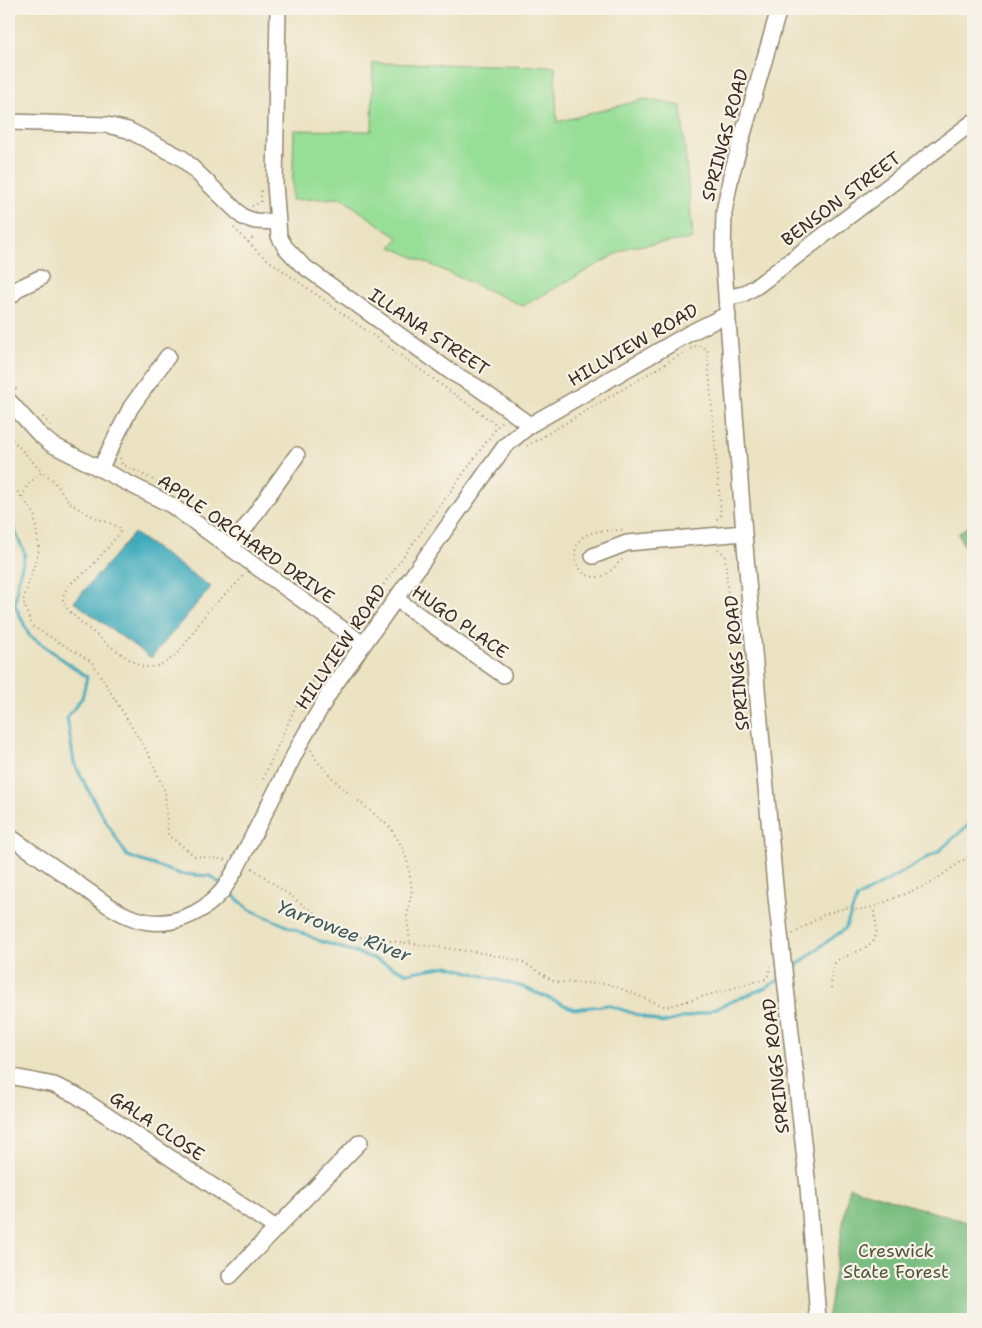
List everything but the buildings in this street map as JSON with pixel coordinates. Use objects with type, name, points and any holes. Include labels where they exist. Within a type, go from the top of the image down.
[{"type":"street","name":"ILLANA STREET","points":[[278,9],[268,184],[274,222],[270,238],[277,252],[283,258],[307,269],[451,372],[474,385],[530,425]]},
{"type":"street","name":"SPRINGS ROAD","points":[[779,9],[731,176],[726,202],[723,255],[744,533],[781,938],[807,1178],[818,1299],[818,1319]]},
{"type":"street","points":[[9,122],[107,125],[128,130],[182,158],[240,215],[252,221],[274,222]]},
{"type":"street","name":"BENSON STREET","points":[[726,298],[742,294],[758,286],[973,122]]},
{"type":"street","points":[[9,298],[19,288],[40,278]]},
{"type":"street","name":"HILLVIEW ROAD","points":[[9,836],[111,906],[136,919],[159,922],[187,917],[204,908],[224,890],[312,721],[333,687],[501,451],[511,440],[530,425],[688,334],[728,314]]},
{"type":"street","points":[[100,469],[131,407],[168,356]]},
{"type":"street","name":"APPLE ORCHARD DRIVE","points":[[15,398],[38,433],[51,444],[166,502],[363,644]]},
{"type":"street","points":[[231,548],[297,455]]},
{"type":"street","points":[[593,556],[627,543],[744,533]]},
{"type":"street","name":"HUGO PLACE","points":[[396,599],[503,675]]},
{"type":"street","name":"GALA CLOSE","points":[[9,1076],[54,1085],[76,1095],[276,1228]]},
{"type":"street","points":[[230,1276],[360,1142]]},
{"type":"path","points":[[248,242],[252,238],[252,206],[261,202],[268,184]]},
{"type":"path","points":[[229,223],[260,254],[497,425]]},
{"type":"path","points":[[522,449],[697,345],[706,349],[721,515],[714,522],[715,529]]},
{"type":"path","points":[[9,381],[15,398]]},
{"type":"path","points":[[263,779],[297,703],[337,649],[335,640],[332,638],[348,616],[351,618],[360,617],[497,425],[510,410]]},
{"type":"path","points":[[39,413],[51,426]]},
{"type":"path","points":[[9,436],[42,472],[52,479],[71,504],[90,515],[119,527],[122,531],[87,570],[75,579],[66,591],[64,600],[66,607],[84,623],[119,652],[139,665],[157,666],[166,662],[180,650],[210,609],[230,592],[252,564]]},
{"type":"path","points":[[22,498],[28,484],[42,472]]},
{"type":"path","points":[[9,488],[16,490],[34,513],[39,550],[23,601],[32,626],[92,662],[149,755],[165,792],[168,835],[195,856],[238,865],[260,872],[345,934],[484,953],[521,961],[555,982],[609,984],[666,1007],[765,978],[769,974],[770,959]]},
{"type":"path","points":[[716,542],[716,549],[724,555],[729,608]]},
{"type":"path","points":[[312,746],[312,754],[324,769],[342,788],[390,827],[404,850],[412,890],[407,916],[410,943]]},
{"type":"path","points":[[781,938],[788,937],[825,914],[849,907],[857,910],[873,907],[931,883],[973,853]]},
{"type":"path","points":[[831,988],[836,962],[862,950],[874,941],[878,928],[873,907]]},
{"type":"green space","points":[[373,63],[555,66],[557,122],[645,99],[681,106],[693,239],[629,247],[523,306],[391,247],[398,238],[341,198],[292,200],[294,130],[372,131]]},
{"type":"green space","points":[[973,522],[973,563],[958,534]]},
{"type":"green space","name":"Creswick State Forest","points":[[849,1187],[973,1224],[973,1319],[827,1319]]},
{"type":"water","points":[[134,533],[211,587],[151,658],[74,602]]},
{"type":"waterway","name":"Yarrowee River","points":[[9,517],[25,554],[18,581],[15,605],[29,635],[87,677],[82,698],[67,717],[74,763],[98,808],[127,856],[180,874],[211,876],[220,884]]},
{"type":"waterway","name":"Yarrowee River","points":[[790,971],[845,929],[857,898],[939,851],[973,821]]},
{"type":"waterway","name":"Yarrowee River","points":[[227,890],[249,909],[320,941],[372,958],[407,973],[448,966],[523,987],[574,1009],[608,1005],[662,1023],[707,1012],[769,986],[781,978]]}]
